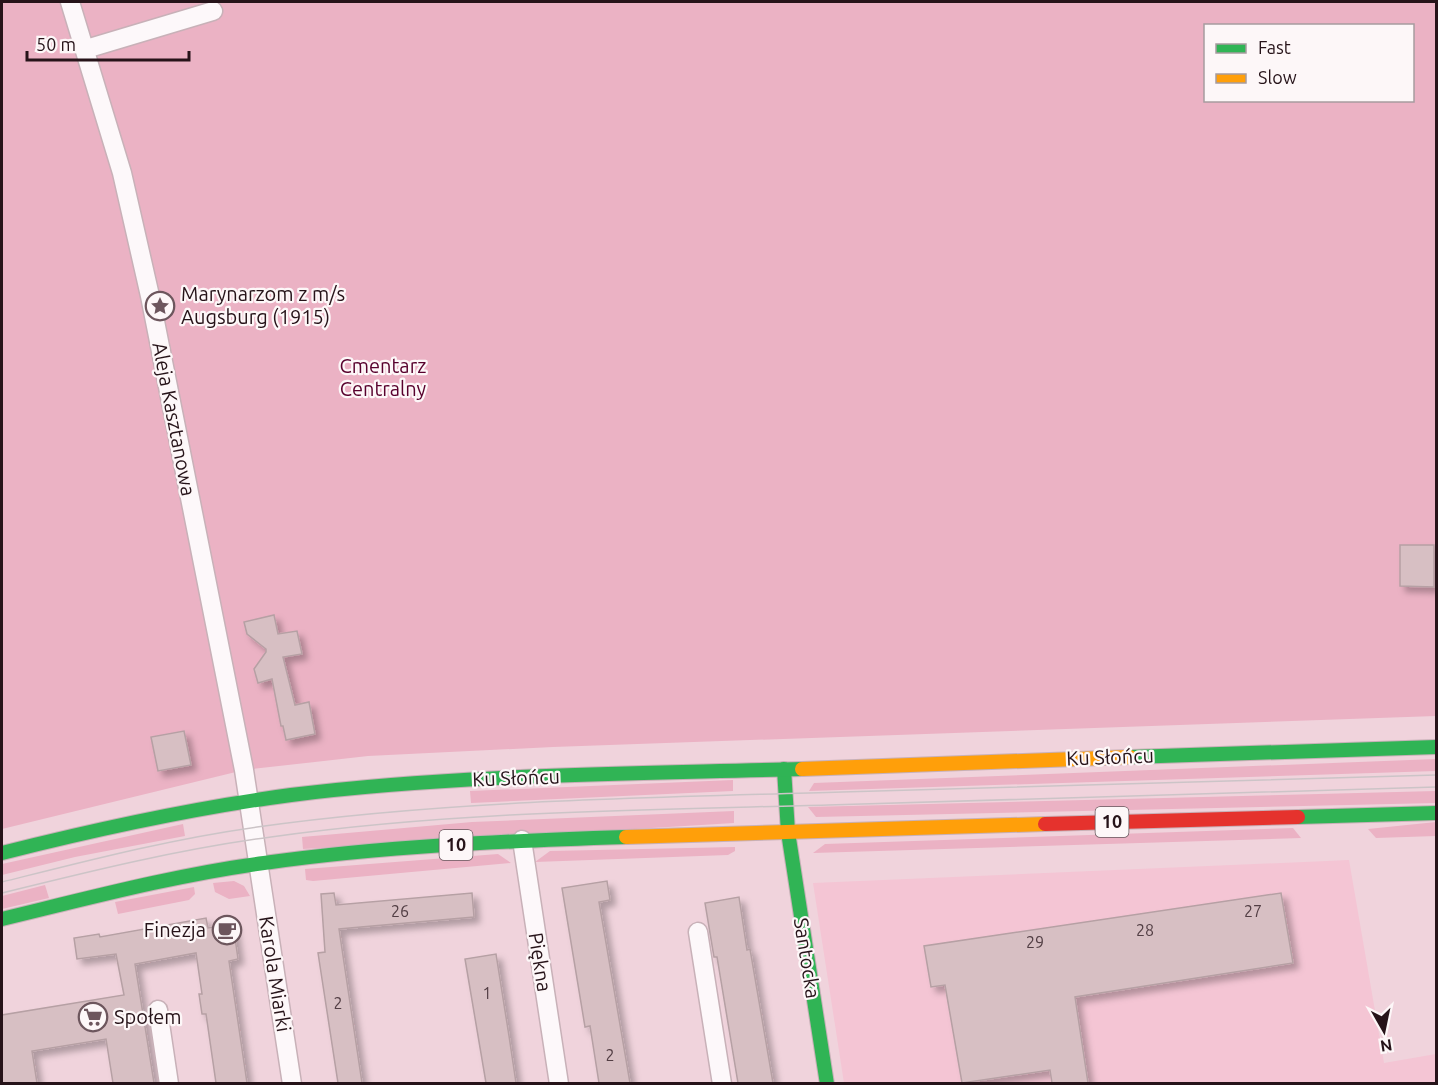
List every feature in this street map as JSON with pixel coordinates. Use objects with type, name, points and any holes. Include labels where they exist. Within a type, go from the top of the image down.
[{"type":"main road","name":"Ku Słońcu","points":[[2,853],[114,827],[249,801],[480,779],[1437,747]]},
{"type":"main road","points":[[784,769],[788,832]]},
{"type":"main road","name":"10","points":[[2,919],[143,886],[259,864],[377,851],[522,840],[1437,813]]},
{"type":"main road","name":"Santocka","points":[[788,832],[827,1083]]},
{"type":"street","name":"Aleja Kasztanowa","points":[[70,2],[86,49],[129,202],[249,801]]},
{"type":"street","points":[[86,49],[213,11]]},
{"type":"street","points":[[249,801],[259,864]]},
{"type":"street","name":"Piękna","points":[[522,840],[559,1083]]},
{"type":"street","name":"Karola Miarki","points":[[259,864],[292,1083]]},
{"type":"street","points":[[698,932],[722,1083]]},
{"type":"street","points":[[158,1010],[169,1083]]},
{"type":"shaded area","points":[[1349,860],[1384,1063],[1436,1054],[1436,1083],[844,1083],[813,883]]},
{"type":"green space","name":"Cmentarz Centralny","points":[[2,2],[1436,2],[1436,716],[553,747],[368,756],[244,770],[2,829]]},
{"type":"green space","points":[[1436,759],[1436,771],[809,791],[814,783]]},
{"type":"green space","points":[[733,780],[733,791],[471,803],[470,791]]},
{"type":"green space","points":[[1436,791],[1436,803],[816,817],[808,807]]},
{"type":"green space","points":[[734,811],[734,823],[303,849],[302,837],[472,822]]},
{"type":"green space","points":[[1436,822],[1436,836],[1376,838],[1368,829]]},
{"type":"green space","points":[[183,824],[185,836],[75,857],[2,875],[2,864]]},
{"type":"green space","points":[[1293,828],[1301,838],[813,853],[825,844]]},
{"type":"green space","points":[[735,847],[735,851],[728,855],[535,862],[550,851]]},
{"type":"green space","points":[[498,854],[511,863],[306,880],[305,869]]},
{"type":"green space","points":[[234,881],[244,886],[250,896],[229,899],[215,892],[213,883]]},
{"type":"green space","points":[[45,885],[49,898],[2,909],[2,896]]},
{"type":"green space","points":[[194,887],[195,894],[189,900],[118,914],[115,902]]},
{"type":"building","points":[[1400,545],[1434,545],[1434,587],[1400,586]]},
{"type":"building","points":[[274,615],[278,634],[297,631],[302,654],[283,657],[295,705],[309,702],[315,734],[286,740],[272,679],[258,683],[254,669],[266,649],[247,634],[244,622]]},
{"type":"building","points":[[184,731],[191,765],[158,771],[151,737]]},
{"type":"building","points":[[607,881],[610,900],[599,902],[630,1083],[599,1083],[590,1026],[585,1027],[562,888]]},
{"type":"building","points":[[334,893],[336,905],[472,893],[474,917],[339,929],[362,1083],[338,1083],[318,953],[325,952],[321,894]]},
{"type":"building","points":[[1281,893],[1293,963],[1075,997],[1088,1083],[1052,1083],[1050,1070],[962,1083],[945,985],[931,987],[924,946]]},
{"type":"building","points":[[739,897],[773,1083],[738,1083],[717,957],[714,957],[705,903]]},
{"type":"building","points":[[206,918],[208,928],[233,924],[238,959],[229,961],[247,1083],[216,1083],[206,1014],[202,1014],[199,994],[202,994],[196,953],[135,964],[154,1083],[113,1083],[106,1039],[32,1051],[37,1083],[2,1083],[2,1015],[124,995],[116,954],[77,959],[74,938],[99,934],[100,937]]},
{"type":"building","points":[[496,954],[516,1083],[486,1083],[465,959]]},
{"type":"tram line","points":[[2,882],[128,851],[225,832],[402,811],[622,799],[1436,775]]},
{"type":"tram line","points":[[2,893],[203,848],[340,828],[410,822],[619,810],[1436,787]]},
{"type":"traffic: fast","points":[[1130,757],[1436,747]]},
{"type":"traffic: fast","points":[[784,769],[788,832],[827,1084]]},
{"type":"traffic: fast","points":[[2,853],[182,813],[254,800],[355,788],[546,776],[802,769]]},
{"type":"traffic: fast","points":[[1298,817],[1436,813]]},
{"type":"traffic: fast","points":[[2,919],[165,880],[309,857],[399,848],[626,837]]},
{"type":"traffic: slow","points":[[802,769],[1130,757]]},
{"type":"traffic: slow","points":[[626,837],[1045,824]]},
{"type":"traffic: jam","points":[[1045,824],[1298,817]]},
{"type":"place","name":"Marynarzom z m/s Augsburg (1915)","points":[[160,306]]},
{"type":"place","name":"Finezja","points":[[227,930]]},
{"type":"place","name":"Społem","points":[[93,1017]]}]
